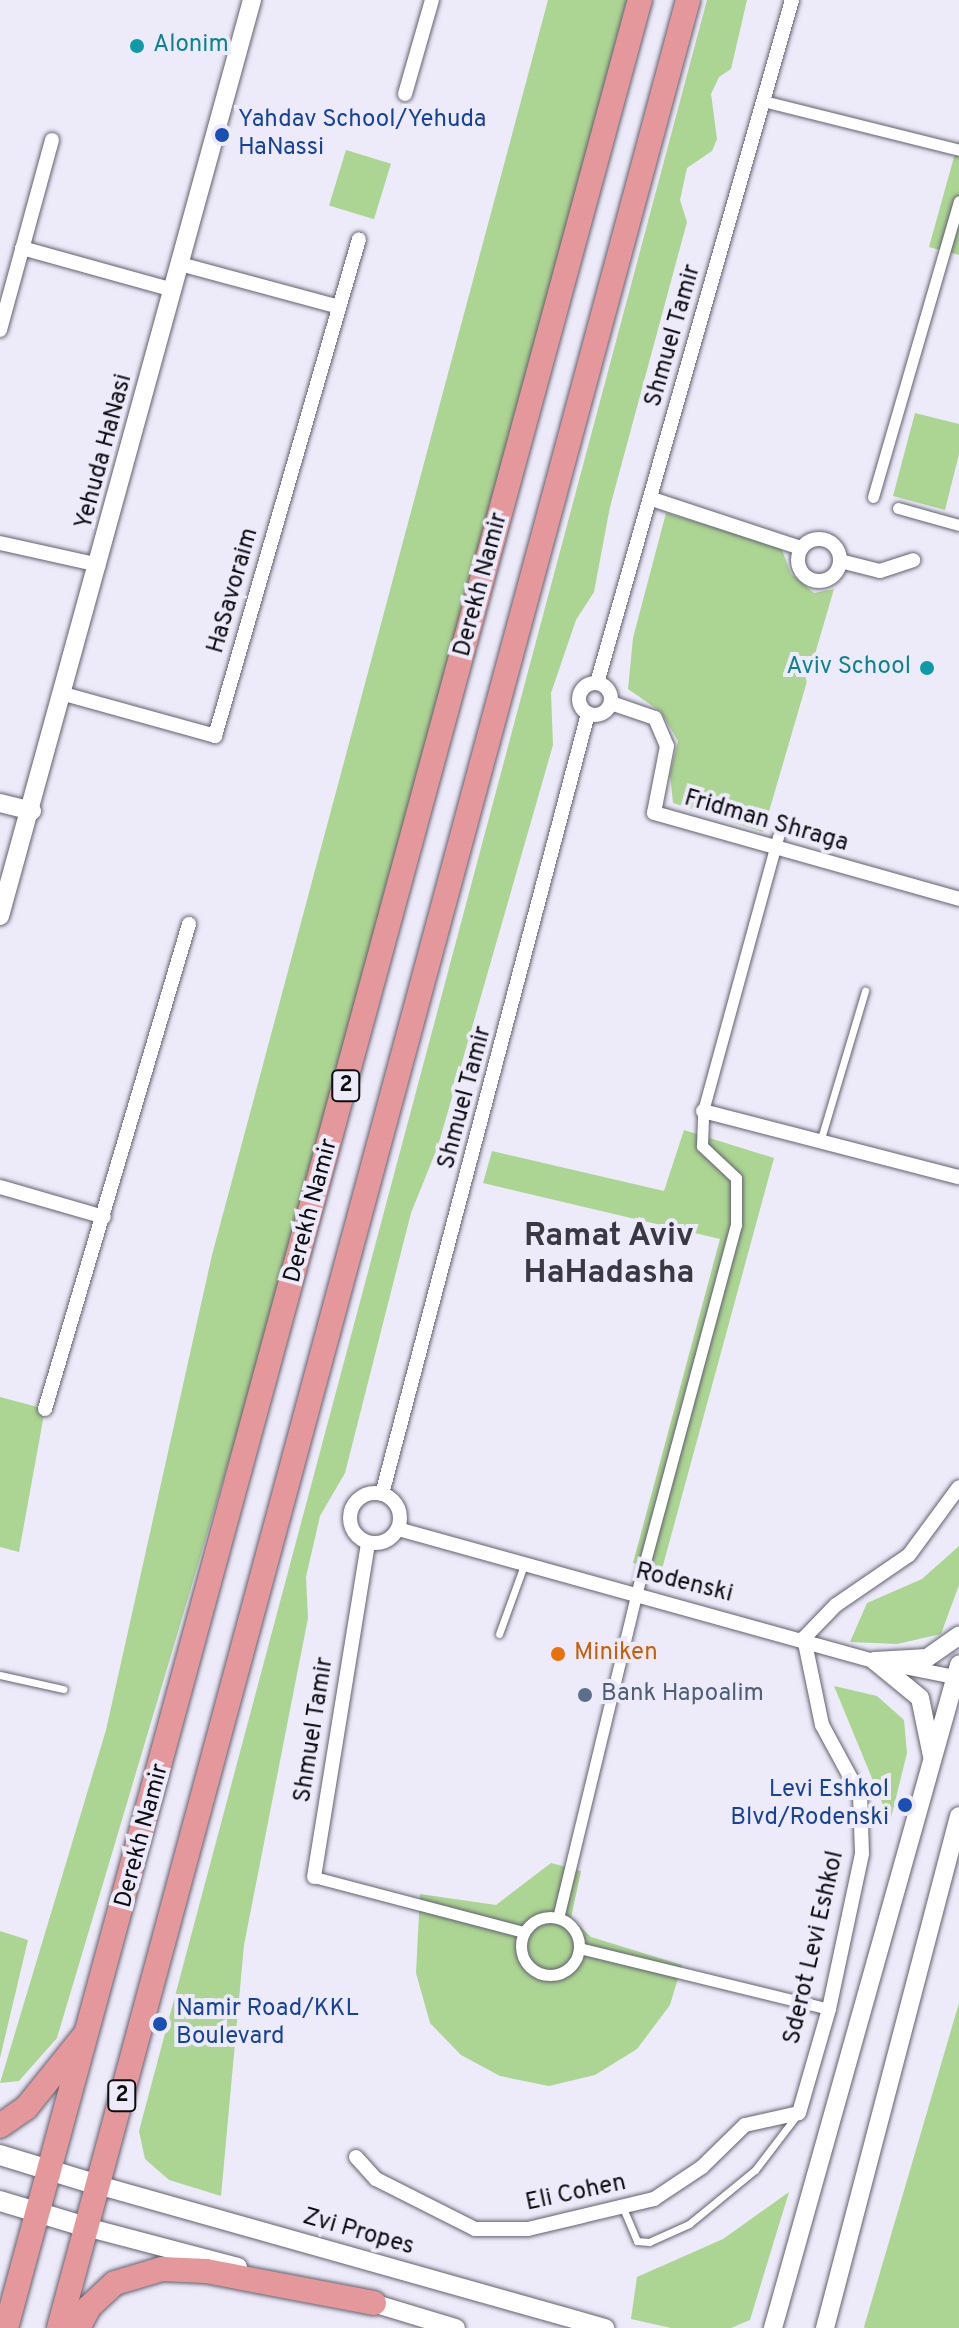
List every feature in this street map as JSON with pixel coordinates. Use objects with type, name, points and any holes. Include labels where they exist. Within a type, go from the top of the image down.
[{"type":"highway","name":"Derekh Namir","points":[[6,2328],[91,2028],[640,0]]},
{"type":"highway","name":"Derekh Namir","points":[[59,2328],[688,0]]},
{"type":"highway","points":[[0,2126],[26,2108],[91,2028]]},
{"type":"highway","points":[[78,2328],[89,2307],[115,2283],[162,2269],[206,2271],[374,2303]]},
{"type":"main road","points":[[0,2155],[98,2185]]},
{"type":"main road","points":[[0,2201],[86,2227]]},
{"type":"street","name":"Yehuda HaNasi","points":[[0,916],[32,811],[252,0]]},
{"type":"street","points":[[405,94],[432,0]]},
{"type":"street","name":"Shmuel Tamir","points":[[597,683],[792,0]]},
{"type":"street","points":[[763,101],[959,150]]},
{"type":"street","points":[[0,330],[52,140]]},
{"type":"street","points":[[873,497],[959,201]]},
{"type":"street","name":"HaSavoraim","points":[[64,694],[215,736],[359,239]]},
{"type":"street","points":[[22,248],[173,290]]},
{"type":"street","points":[[180,264],[339,307]]},
{"type":"street","points":[[652,499],[801,548]]},
{"type":"street","points":[[898,508],[959,525]]},
{"type":"street","points":[[812,540],[826,540],[836,548],[840,561],[829,579],[808,579],[797,561],[801,548],[812,540]]},
{"type":"street","points":[[0,543],[99,565]]},
{"type":"street","points":[[840,561],[880,571],[913,560]]},
{"type":"street","points":[[597,683],[610,692],[611,703],[602,714],[588,714],[580,695],[597,683]]},
{"type":"street","name":"Fridman Shraga","points":[[611,703],[655,718],[667,746],[654,813],[776,842],[959,899]]},
{"type":"street","name":"Shmuel Tamir","points":[[382,1494],[588,714]]},
{"type":"street","points":[[0,803],[32,811]]},
{"type":"street","points":[[558,1918],[636,1595],[736,1225],[736,1178],[702,1146],[703,1111],[776,842]]},
{"type":"street","points":[[45,1409],[189,924]]},
{"type":"street","points":[[703,1111],[959,1177]]},
{"type":"street","points":[[0,1187],[104,1217]]},
{"type":"street","points":[[804,1638],[836,1605],[909,1555],[959,1487]]},
{"type":"street","points":[[382,1494],[399,1511],[398,1529],[385,1542],[368,1543],[353,1532],[349,1515],[365,1495],[382,1494]]},
{"type":"street","name":"Rodenski","points":[[398,1529],[804,1638],[875,1661],[958,1674]]},
{"type":"street","name":"Shmuel Tamir","points":[[314,1877],[368,1543]]},
{"type":"street","points":[[875,1661],[927,1658],[959,1636]]},
{"type":"street","name":"Sderot Levi Eshkol","points":[[799,2113],[829,2009],[862,1854],[860,1795],[822,1725],[804,1638]]},
{"type":"street","points":[[875,1661],[920,1698],[933,1760]]},
{"type":"street","points":[[773,2328],[958,1674]]},
{"type":"street","points":[[829,2324],[959,1816]]},
{"type":"street","points":[[314,1877],[524,1932]]},
{"type":"street","points":[[558,1918],[576,1932],[579,1948],[563,1972],[543,1974],[522,1957],[524,1932],[534,1921],[558,1918]]},
{"type":"street","points":[[579,1948],[829,2009]]},
{"type":"street","name":"Eli Cohen","points":[[356,2157],[376,2179],[475,2229],[528,2229],[654,2199],[702,2167],[745,2125],[799,2113]]},
{"type":"street","name":"Zvi Propes","points":[[98,2185],[605,2328]]},
{"type":"street","points":[[86,2227],[374,2303],[456,2328]]},
{"type":"street","points":[[759,2328],[782,2295]]},
{"type":"lane","points":[[820,1142],[865,991]]},
{"type":"lane","points":[[499,1634],[524,1564]]},
{"type":"lane","points":[[0,1675],[63,1689]]},
{"type":"lane","points":[[623,2208],[637,2241],[649,2242],[689,2224],[755,2170],[799,2113]]},
{"type":"green space","points":[[548,0],[627,0],[286,1269],[57,2038],[19,2081],[0,2083],[106,1730],[212,1255]]},
{"type":"green space","points":[[707,0],[747,0],[731,69],[719,77],[711,94],[717,139],[712,151],[687,168],[680,200],[687,222],[610,507],[594,592],[576,620],[551,693],[553,745],[438,1146],[411,1213],[345,1473],[320,1516],[306,1577],[308,1618],[244,1945],[221,2196],[169,2180],[145,2159],[139,2131]]},
{"type":"green space","points":[[959,139],[959,255],[929,247]]},
{"type":"green space","points":[[346,150],[391,164],[374,219],[329,205]]},
{"type":"green space","points":[[915,413],[959,424],[959,454],[945,510],[893,496]]},
{"type":"green space","points":[[666,513],[781,547],[791,574],[814,593],[834,589],[763,832],[673,803],[670,774],[678,741],[661,712],[628,689],[633,638]]},
{"type":"green space","points":[[684,1130],[774,1158],[662,1569],[633,1563],[720,1239],[483,1183],[492,1151],[664,1191]]},
{"type":"green space","points":[[0,1397],[45,1409],[19,1552],[0,1547]]},
{"type":"green space","points":[[959,1546],[959,1585],[941,1634],[897,1644],[850,1642],[867,1603],[922,1579]]},
{"type":"green space","points":[[834,1686],[877,1696],[904,1720],[907,1753],[890,1822]]},
{"type":"green space","points":[[551,1863],[581,1871],[571,1918],[591,1937],[682,1965],[670,2005],[637,2049],[595,2075],[549,2086],[500,2076],[461,2055],[430,2023],[416,1973],[420,1894],[496,1905]]},
{"type":"green space","points":[[0,1931],[28,1940],[0,2058]]},
{"type":"green space","points":[[959,2003],[959,2328],[865,2328],[864,2327]]},
{"type":"green space","points":[[789,2192],[750,2320],[731,2328],[671,2328],[631,2319],[637,2277],[723,2239]]},
{"type":"place","name":"Alonim","points":[[137,46]]},
{"type":"place","name":"Yahdav School/Yehuda HaNassi","points":[[222,135]]},
{"type":"place","name":"Aviv School","points":[[927,668]]},
{"type":"place","name":"Miniken","points":[[558,1654]]},
{"type":"place","name":"Bank Hapoalim","points":[[585,1695]]},
{"type":"place","name":"Levi Eshkol Blvd/Rodenski","points":[[905,1805]]},
{"type":"place","name":"Namir Road/KKL Boulevard","points":[[160,2024]]},
{"type":"district","name":"Ramat Aviv HaHadasha","points":[[609,1256]]}]
